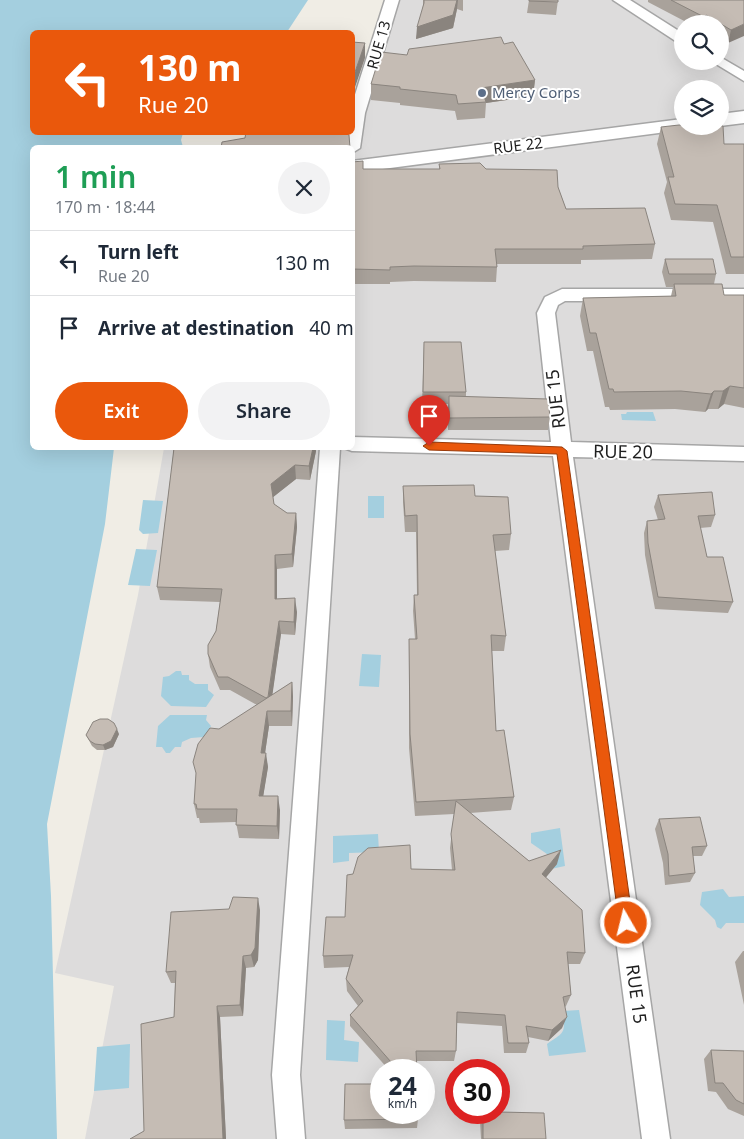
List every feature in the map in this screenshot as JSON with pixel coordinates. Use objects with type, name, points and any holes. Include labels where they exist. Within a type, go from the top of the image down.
[{"type":"street","name":"RUE 13","points":[[355,127],[357,113],[374,64],[392,0]]},
{"type":"street","points":[[620,0],[674,34]]},
{"type":"street","points":[[729,68],[744,77]]},
{"type":"street","points":[[729,119],[744,117]]},
{"type":"street","name":"RUE 22","points":[[355,167],[674,126]]},
{"type":"street","name":"RUE 15","points":[[656,1139],[562,451],[546,313],[551,301],[562,295],[744,295]]},
{"type":"street","name":"RUE 20","points":[[355,444],[562,451],[744,454]]},
{"type":"street","points":[[291,1139],[286,1075],[330,450]]},
{"type":"shaded area","points":[[400,0],[744,0],[744,1139],[85,1139],[114,986],[55,973],[138,595],[164,450],[355,450],[355,145],[353,145]]},
{"type":"water","points":[[0,0],[308,0],[288,30],[30,30],[30,135],[182,135],[182,145],[30,145],[30,450],[114,450],[105,524],[47,824],[51,896],[57,1139],[0,1139]]},
{"type":"water","points":[[627,412],[653,412],[656,421],[622,420],[621,414],[626,414]]},
{"type":"water","points":[[368,496],[384,496],[384,518],[368,518]]},
{"type":"water","points":[[143,500],[163,501],[158,533],[143,534],[139,530]]},
{"type":"water","points":[[136,549],[157,550],[150,586],[128,585]]},
{"type":"water","points":[[362,654],[381,655],[379,687],[359,686]]},
{"type":"water","points":[[176,671],[181,671],[182,675],[189,675],[189,680],[195,684],[208,684],[208,690],[214,695],[206,707],[171,706],[161,696],[163,677],[169,676]]},
{"type":"water","points":[[170,715],[207,715],[206,720],[211,726],[204,737],[191,738],[182,742],[181,747],[175,747],[170,753],[166,753],[162,747],[156,747],[158,726]]},
{"type":"water","points":[[560,828],[565,866],[551,869],[547,854],[531,843],[531,833]]},
{"type":"water","points":[[378,834],[379,852],[349,853],[349,861],[333,863],[333,836]]},
{"type":"water","points":[[723,889],[729,897],[744,896],[744,923],[726,923],[721,929],[717,927],[715,920],[700,905],[702,892]]},
{"type":"water","points":[[579,1010],[586,1052],[549,1056],[547,1044],[564,1029],[563,1011]]},
{"type":"water","points":[[327,1020],[345,1021],[344,1040],[359,1042],[358,1062],[326,1060]]},
{"type":"water","points":[[130,1044],[129,1088],[94,1091],[97,1047]]},
{"type":"building","points":[[424,0],[457,0],[453,15],[417,27]]},
{"type":"building","points":[[558,0],[558,2],[529,1]]},
{"type":"building","points":[[671,0],[744,0],[744,24],[731,30],[729,29],[729,15],[700,15]]},
{"type":"building","points":[[501,37],[504,44],[513,42],[535,80],[481,88],[486,102],[458,104],[456,95],[371,84],[381,52],[407,55],[409,49]]},
{"type":"building","points":[[355,42],[365,43],[355,72]]},
{"type":"building","points":[[674,126],[674,135],[724,135],[724,144],[744,144],[744,257],[731,257],[717,205],[675,204],[668,177],[674,177],[661,127]]},
{"type":"building","points":[[246,135],[349,135],[350,145],[222,145],[222,142],[245,138]]},
{"type":"building","points":[[363,161],[363,169],[440,169],[439,164],[480,163],[486,169],[557,170],[558,187],[566,209],[645,208],[655,244],[583,246],[583,249],[495,249],[497,267],[414,266],[390,267],[390,270],[355,269],[355,162]]},
{"type":"building","points":[[665,259],[713,259],[716,274],[669,274]]},
{"type":"building","points":[[674,284],[722,284],[724,295],[744,295],[744,388],[730,386],[723,391],[714,391],[711,394],[681,391],[614,392],[613,389],[609,389],[596,333],[590,333],[583,298],[676,296]]},
{"type":"building","points":[[424,342],[461,342],[466,392],[423,392]]},
{"type":"building","points":[[449,396],[548,399],[550,417],[449,418]]},
{"type":"building","points":[[174,450],[313,450],[309,466],[295,465],[271,484],[274,504],[287,513],[296,513],[292,554],[275,555],[275,599],[295,598],[294,622],[279,621],[268,697],[266,698],[228,677],[218,677],[208,654],[208,645],[216,631],[222,589],[157,587]]},
{"type":"building","points":[[474,485],[475,496],[508,497],[511,534],[493,535],[506,636],[491,635],[496,731],[504,730],[514,797],[416,802],[410,734],[409,639],[417,639],[414,595],[418,595],[417,515],[405,516],[403,486]]},
{"type":"building","points":[[712,492],[715,515],[698,516],[707,557],[723,557],[733,602],[658,597],[648,543],[647,521],[665,519],[658,495]]},
{"type":"building","points":[[292,682],[291,711],[267,711],[261,753],[266,753],[259,796],[278,796],[277,826],[236,825],[237,809],[197,809],[196,804],[194,804],[196,773],[193,762],[198,744],[210,728],[219,729]]},
{"type":"building","points":[[100,719],[108,719],[114,723],[117,729],[111,741],[103,745],[95,744],[86,735],[93,722]]},
{"type":"building","points":[[456,801],[529,861],[561,850],[542,874],[582,910],[585,953],[567,952],[571,995],[563,997],[567,1017],[552,1030],[526,1026],[529,1043],[508,1043],[505,1015],[457,1012],[456,1051],[416,1051],[416,1059],[388,1059],[350,1015],[363,1001],[346,979],[353,955],[323,956],[326,917],[345,917],[347,875],[353,874],[358,857],[368,848],[410,845],[411,869],[455,870],[451,834]]},
{"type":"building","points":[[700,817],[707,846],[692,847],[695,873],[669,876],[668,854],[659,819]]},
{"type":"building","points":[[233,897],[258,898],[255,948],[251,955],[243,956],[240,1005],[217,1006],[223,1139],[130,1139],[144,1131],[141,1024],[174,1017],[176,971],[166,972],[171,912],[229,909]]},
{"type":"building","points":[[711,1050],[744,1051],[744,1104],[736,1100],[723,1083],[715,1083]]},
{"type":"building","points":[[345,1084],[370,1084],[370,1120],[344,1120]]},
{"type":"building","points":[[510,1112],[544,1113],[546,1139],[483,1139],[483,1124],[510,1124]]},
{"type":"place","name":"Mercy Corps","points":[[482,93]]},
{"type":"route","points":[[429,446],[562,451],[626,923]]}]
